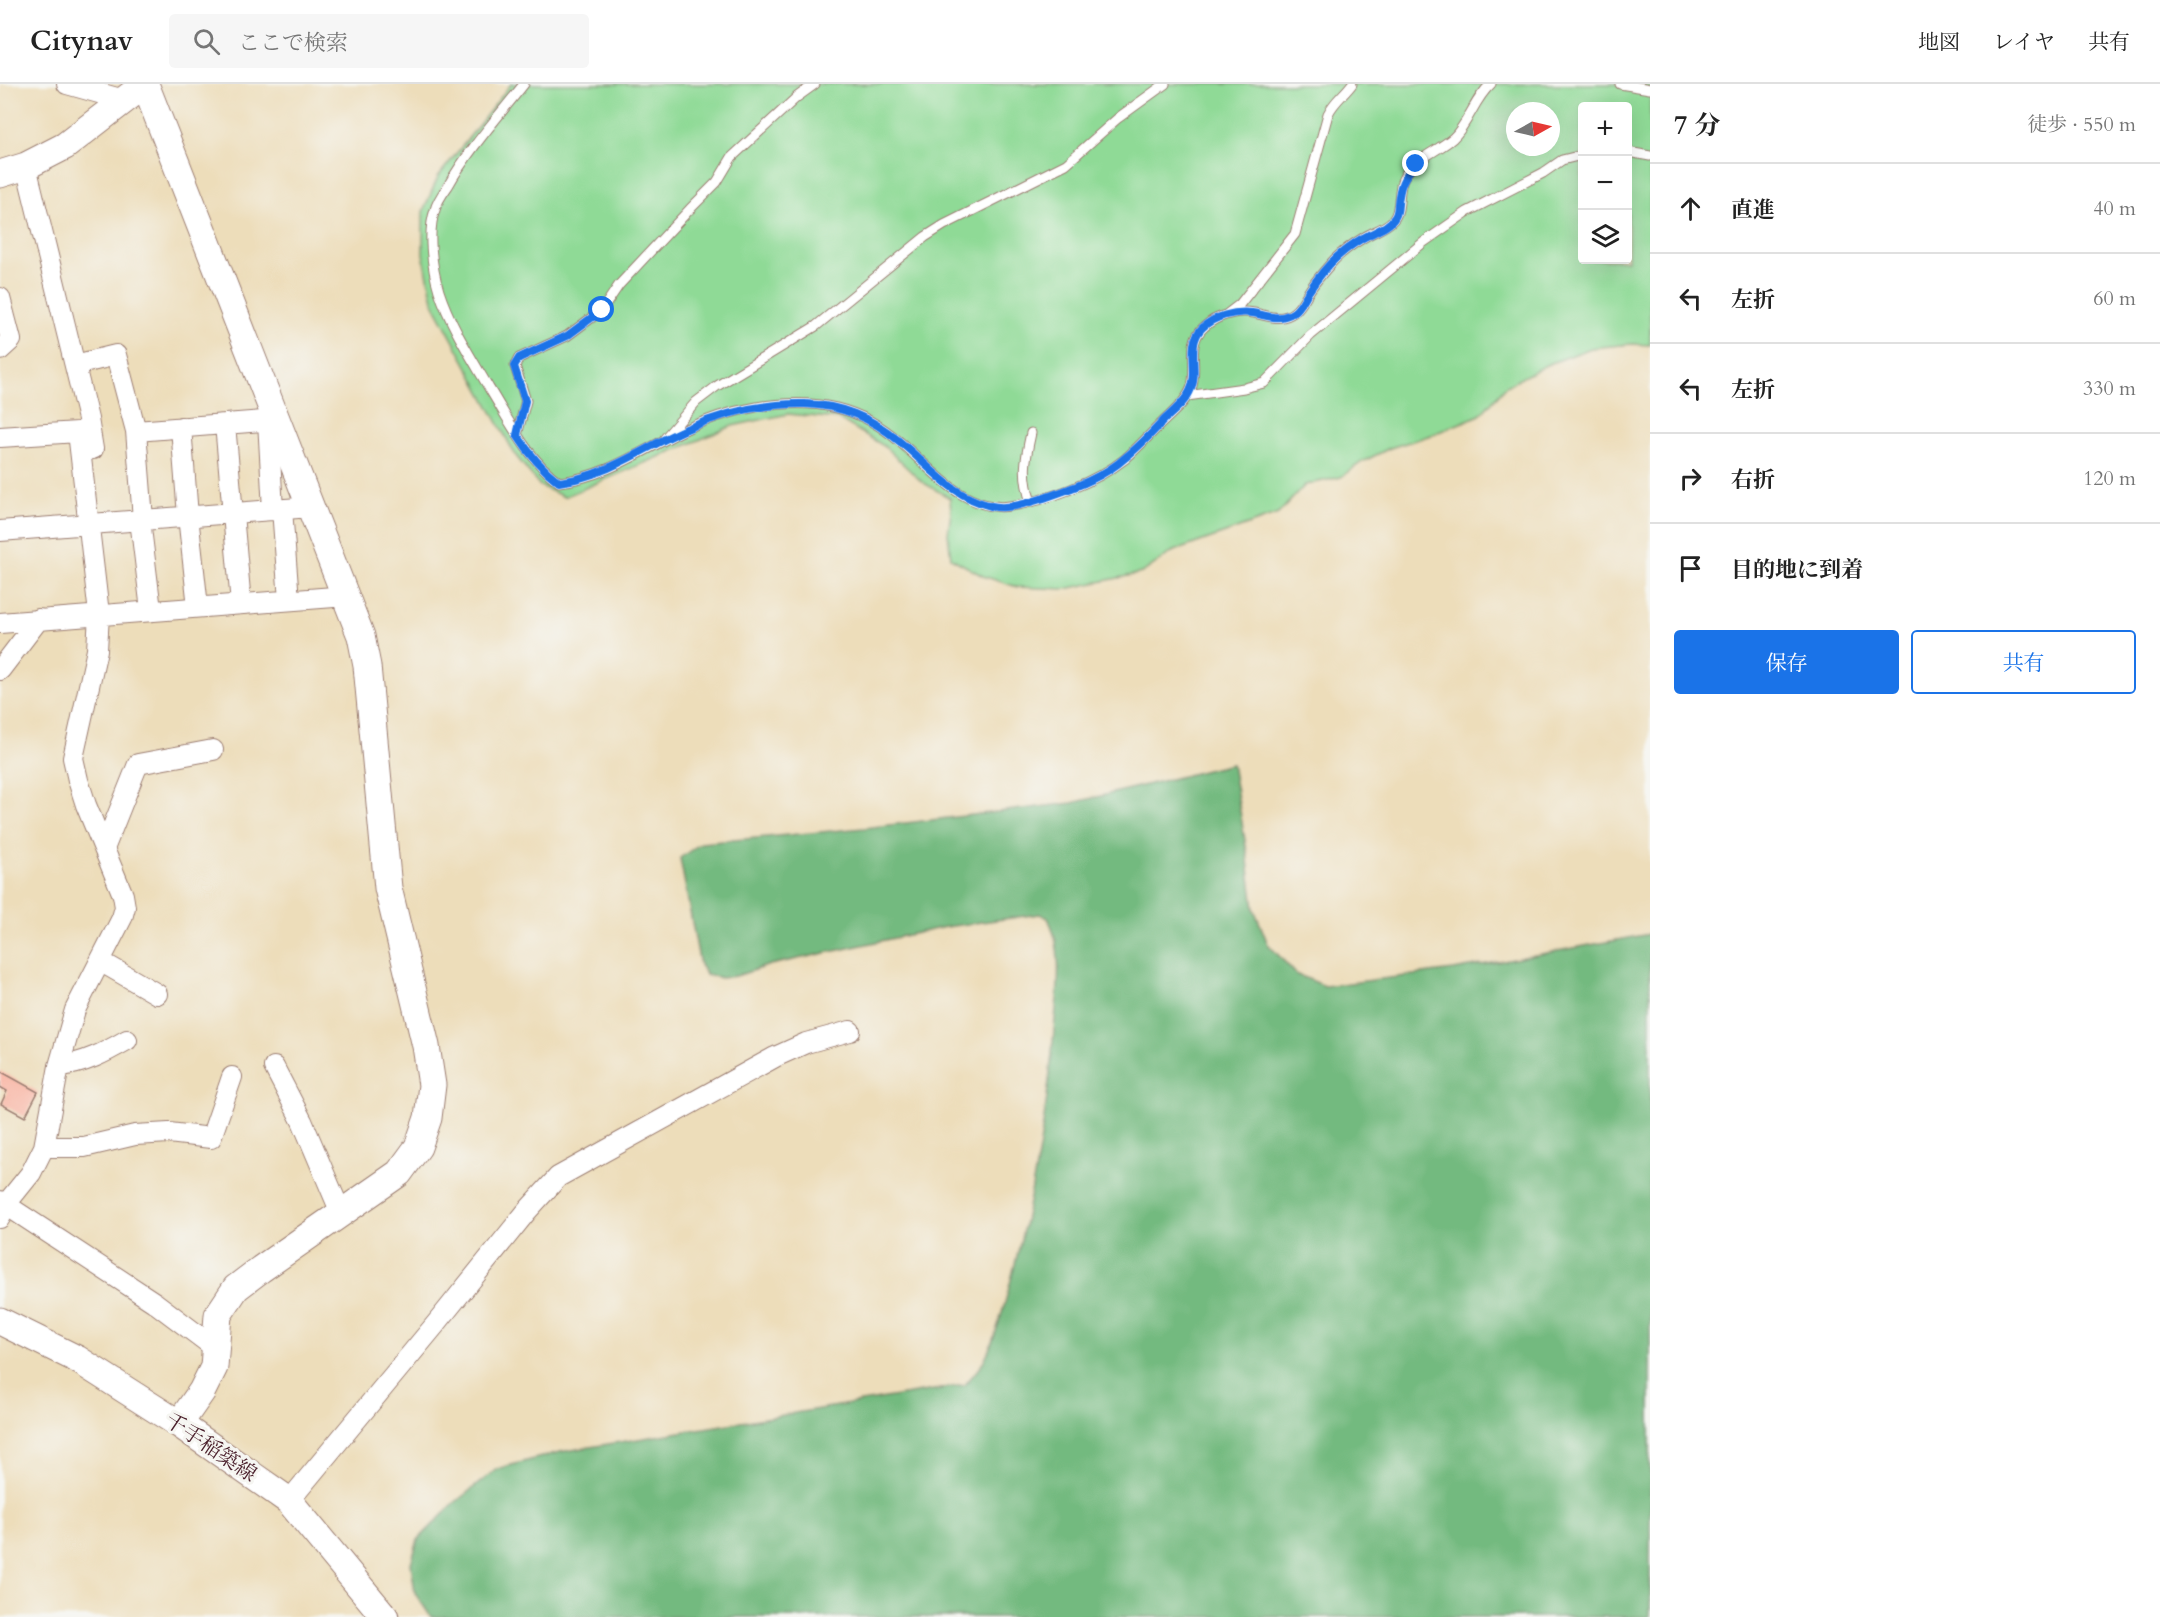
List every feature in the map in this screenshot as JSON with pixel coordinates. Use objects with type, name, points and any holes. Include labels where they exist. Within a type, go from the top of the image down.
[{"type":"street","points":[[67,84],[138,89]]},
{"type":"street","points":[[0,174],[26,166],[64,146],[138,89]]},
{"type":"street","points":[[138,89],[272,421],[311,507],[361,636],[367,666],[388,888],[426,1047],[432,1085],[428,1118],[418,1148],[399,1173],[236,1288],[218,1315],[214,1367],[202,1390],[179,1424]]},
{"type":"street","points":[[26,166],[88,418],[99,614],[97,651],[73,758],[78,780],[123,895],[125,907],[122,918],[75,1010],[60,1066],[44,1147],[31,1173],[2,1207],[154,1302],[215,1348]]},
{"type":"street","points":[[0,298],[11,340],[0,350]]},
{"type":"street","points":[[75,365],[116,355],[136,431],[143,519],[141,528],[151,610]]},
{"type":"street","points":[[136,431],[272,421]]},
{"type":"street","points":[[272,421],[278,509],[289,600]]},
{"type":"street","points":[[225,424],[241,604]]},
{"type":"street","points":[[181,428],[198,607]]},
{"type":"street","points":[[0,437],[78,432],[95,523]]},
{"type":"street","points":[[0,531],[311,507]]},
{"type":"street","points":[[0,623],[347,596]]},
{"type":"street","points":[[0,670],[39,620]]},
{"type":"street","points":[[104,849],[138,764],[213,750]]},
{"type":"street","points":[[100,961],[157,994]]},
{"type":"street","points":[[290,1501],[520,1220],[558,1177],[775,1057],[806,1043],[850,1031]]},
{"type":"street","points":[[60,1066],[71,1065],[101,1055],[127,1040]]},
{"type":"street","points":[[274,1067],[302,1121],[341,1213]]},
{"type":"street","points":[[44,1147],[84,1147],[135,1135],[169,1133],[211,1138],[232,1077]]},
{"type":"street","name":"千手稲築線","points":[[0,1321],[77,1359],[179,1424],[290,1501],[385,1617]]},
{"type":"lane","points":[[524,84],[462,161],[435,207],[431,225],[432,249],[438,289],[450,317],[517,435],[527,451],[545,471],[559,482],[586,477],[693,426],[730,413],[763,405],[807,404],[837,408],[870,420],[900,441],[933,474],[965,496],[992,506],[1007,507],[1031,502],[1080,485],[1118,464],[1187,396],[1192,388],[1193,350],[1196,335],[1202,328],[1240,304],[1294,234],[1328,114],[1334,102],[1348,91],[1352,84]]},
{"type":"lane","points":[[517,435],[525,401],[514,366],[519,358],[567,336],[602,310],[619,285],[717,182],[732,158],[797,97],[815,84]]},
{"type":"lane","points":[[661,442],[696,402],[717,386],[816,326],[925,237],[944,225],[1066,164],[1118,118],[1165,84]]},
{"type":"lane","points":[[1227,314],[1252,313],[1270,318],[1283,318],[1296,312],[1308,292],[1336,258],[1361,239],[1393,221],[1397,213],[1403,178],[1416,164],[1455,136],[1480,96],[1491,84]]},
{"type":"lane","points":[[1620,84],[1650,89]]},
{"type":"lane","points":[[1632,153],[1650,156]]},
{"type":"lane","points":[[1187,396],[1264,383],[1311,335],[1424,242],[1467,212],[1543,173],[1562,160],[1578,155]]},
{"type":"lane","points":[[1031,433],[1024,481],[1031,502]]},
{"type":"green space","points":[[511,84],[1650,84],[1650,345],[1632,344],[1591,348],[1546,365],[1506,386],[1480,415],[1431,435],[1390,448],[1362,462],[1341,477],[1305,485],[1278,514],[1172,552],[1142,573],[1065,589],[1017,587],[983,576],[951,558],[948,534],[950,498],[922,482],[884,446],[839,419],[788,414],[732,426],[564,497],[540,486],[516,456],[434,305],[423,254],[423,212],[438,177]]},
{"type":"green space","points":[[1232,764],[1254,909],[1268,944],[1296,974],[1325,986],[1454,970],[1650,934],[1650,1617],[431,1617],[415,1593],[411,1563],[418,1540],[453,1504],[497,1469],[560,1452],[964,1385],[984,1361],[997,1329],[1030,1200],[1048,1087],[1057,1002],[1058,959],[1057,945],[1048,918],[1040,914],[945,927],[721,978],[706,974],[700,965],[680,858],[701,843],[864,828],[1072,803]]},
{"type":"building","points":[[0,1071],[38,1092],[25,1117],[1,1104],[7,1091],[0,1087]]},
{"type":"route","points":[[602,310],[567,336],[519,358],[514,366],[525,401],[517,435],[527,451],[545,471],[559,482],[586,477],[648,450],[683,430],[730,413],[763,405],[807,404],[837,408],[870,420],[900,441],[933,474],[965,496],[992,506],[1007,507],[1031,502],[1080,485],[1125,459],[1184,400],[1192,388],[1193,350],[1196,335],[1202,328],[1227,314],[1252,313],[1270,318],[1283,318],[1296,312],[1308,292],[1336,258],[1361,239],[1393,221],[1397,213],[1403,178],[1416,164]]}]
